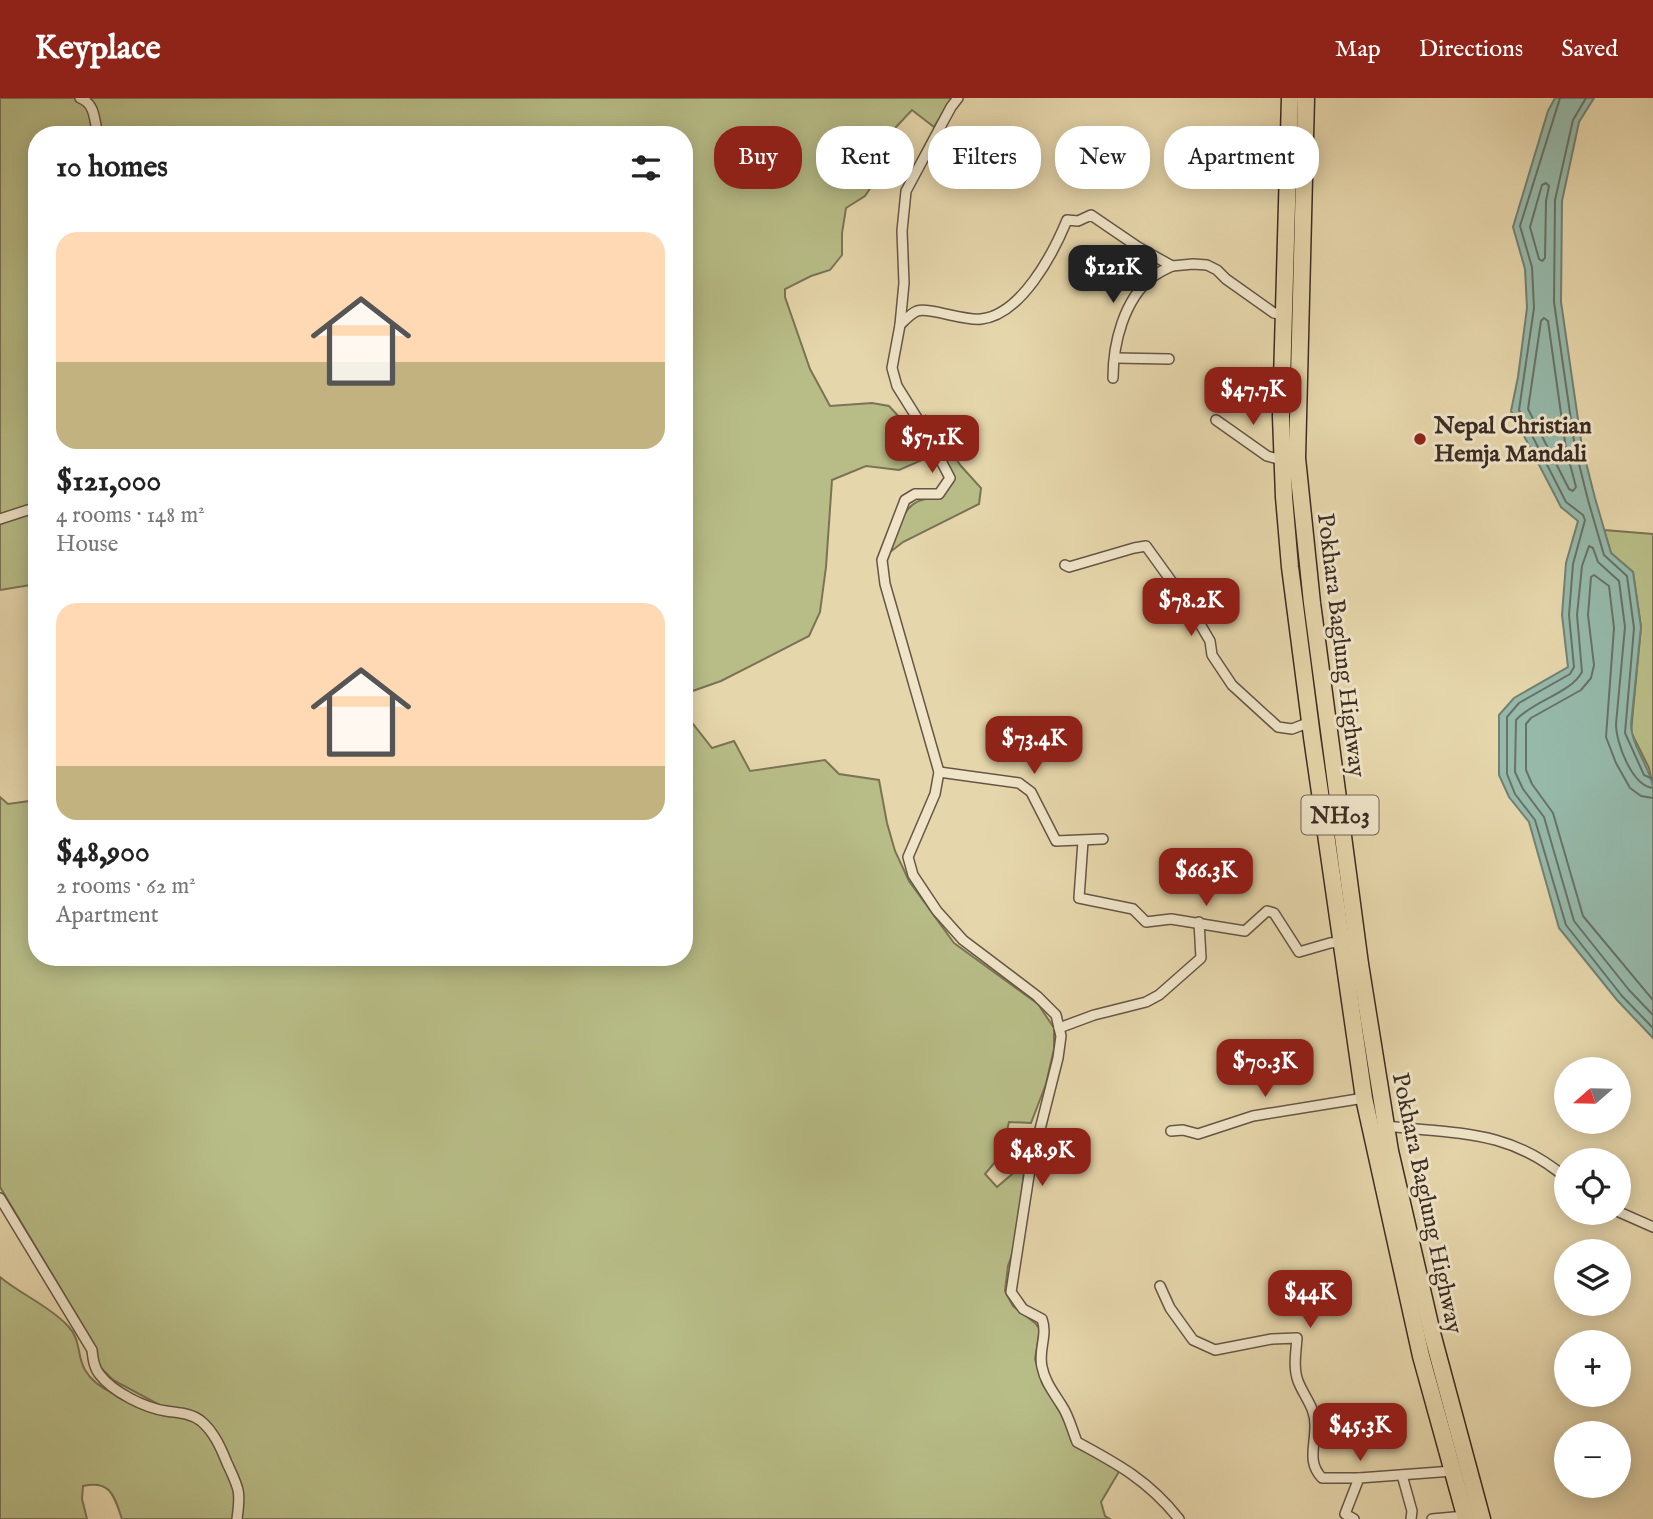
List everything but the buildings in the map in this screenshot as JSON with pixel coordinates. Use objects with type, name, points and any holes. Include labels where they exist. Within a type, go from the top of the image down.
[{"type":"highway","name":"Pokhara Baglung Highway","points":[[1290,98],[1283,315],[1282,460],[1285,523],[1340,943],[1364,1098],[1421,1356],[1465,1518]]},
{"type":"highway","name":"Pokhara Baglung Highway","points":[[1306,98],[1298,338],[1299,487],[1360,964],[1385,1126],[1432,1333],[1482,1519]]},
{"type":"street","points":[[80,98],[87,100],[93,108],[96,126]]},
{"type":"street","points":[[958,98],[950,107],[906,191],[902,231],[904,283],[892,368],[897,386],[950,478],[939,494],[915,494],[905,500],[882,560],[885,584],[939,772],[935,794],[908,857],[913,875],[936,911],[963,940],[1037,996],[1056,1015],[1061,1036],[1058,1058],[1030,1169],[1011,1292],[1023,1309],[1042,1319],[1046,1331],[1040,1352],[1042,1369],[1052,1392],[1064,1408],[1077,1442],[1123,1466],[1167,1504],[1179,1519]]},
{"type":"street","points":[[900,325],[913,313],[921,310],[981,319],[1008,309],[1027,291],[1054,248],[1067,220],[1078,221],[1091,215],[1098,218],[1138,247],[1172,266]]},
{"type":"street","points":[[1113,378],[1117,342],[1132,299],[1152,278],[1172,266],[1207,265],[1274,313],[1283,315]]},
{"type":"street","points":[[1115,358],[1169,359]]},
{"type":"street","points":[[1216,420],[1267,456],[1282,460]]},
{"type":"street","points":[[0,519],[28,510]]},
{"type":"street","points":[[1065,565],[1069,567],[1146,546],[1190,607],[1210,641],[1212,655],[1232,685],[1278,727],[1292,729],[1310,722]]},
{"type":"street","points":[[939,772],[1019,783],[1031,792],[1056,841],[1103,839]]},
{"type":"street","points":[[1083,841],[1079,898],[1133,909],[1146,922],[1171,919],[1245,930],[1267,911],[1275,913],[1299,952],[1330,943],[1340,943]]},
{"type":"street","points":[[1059,1028],[1094,1015],[1146,1002],[1159,995],[1200,958],[1199,922]]},
{"type":"street","points":[[1171,1130],[1198,1134],[1253,1116],[1364,1098]]},
{"type":"street","points":[[1385,1126],[1491,1137],[1525,1149],[1554,1170]]},
{"type":"street","points":[[0,1198],[92,1350],[100,1375],[110,1386],[139,1402],[164,1411],[189,1415],[201,1421],[212,1433],[238,1484],[240,1495],[237,1519]]},
{"type":"street","points":[[1631,1217],[1653,1227]]},
{"type":"street","points":[[1160,1286],[1170,1308],[1193,1340],[1215,1350],[1272,1339],[1297,1338],[1295,1368],[1298,1382],[1311,1402],[1316,1424],[1314,1470],[1322,1478],[1453,1471]]},
{"type":"street","points":[[1402,1475],[1412,1511],[1411,1519]]},
{"type":"street","points":[[1347,1517],[1359,1478]]},
{"type":"street","points":[[1432,1519],[1465,1518]]},
{"type":"green space","points":[[0,98],[952,98],[935,126],[912,110],[897,126],[816,126],[816,189],[870,189],[865,196],[846,208],[842,255],[830,270],[785,289],[785,297],[810,369],[830,406],[872,403],[889,406],[934,455],[899,470],[866,466],[832,480],[820,612],[809,636],[721,681],[693,691],[693,126],[28,126],[28,585],[0,590]]},
{"type":"green space","points":[[925,415],[961,466],[981,488],[979,504],[903,542],[889,553],[900,523],[909,508],[916,502],[936,498],[952,481],[945,458]]},
{"type":"green space","points":[[1604,530],[1653,534],[1653,787],[1649,768],[1631,732],[1641,627],[1633,572],[1611,553]]},
{"type":"green space","points":[[693,724],[712,748],[734,741],[750,771],[825,760],[839,774],[879,780],[895,851],[909,881],[954,943],[1038,1004],[1054,1028],[1054,1049],[1046,1084],[1031,1123],[1009,1122],[1001,1155],[985,1174],[997,1187],[1025,1163],[1016,1243],[1008,1266],[1005,1291],[1013,1306],[1040,1329],[1035,1359],[1042,1383],[1062,1415],[1076,1447],[1120,1470],[1101,1502],[1105,1516],[1110,1519],[122,1519],[110,1492],[100,1485],[92,1485],[83,1486],[82,1499],[87,1519],[0,1519],[0,1277],[67,1325],[75,1336],[80,1358],[92,1379],[122,1397],[167,1409],[113,1380],[99,1366],[92,1341],[0,1187],[0,797],[8,804],[28,801],[28,966],[693,966]]},
{"type":"water","points":[[1555,98],[1594,98],[1579,122],[1562,201],[1561,302],[1582,447],[1611,553],[1633,572],[1641,627],[1631,725],[1634,741],[1653,787],[1653,1038],[1617,1000],[1559,928],[1529,822],[1509,797],[1499,775],[1499,715],[1514,698],[1568,667],[1562,615],[1566,563],[1578,521],[1561,507],[1511,411],[1527,308],[1525,269],[1513,227],[1548,111]]},
{"type":"place","name":"Nepal Christian Hemja Mandali","points":[[1420,439]]}]
